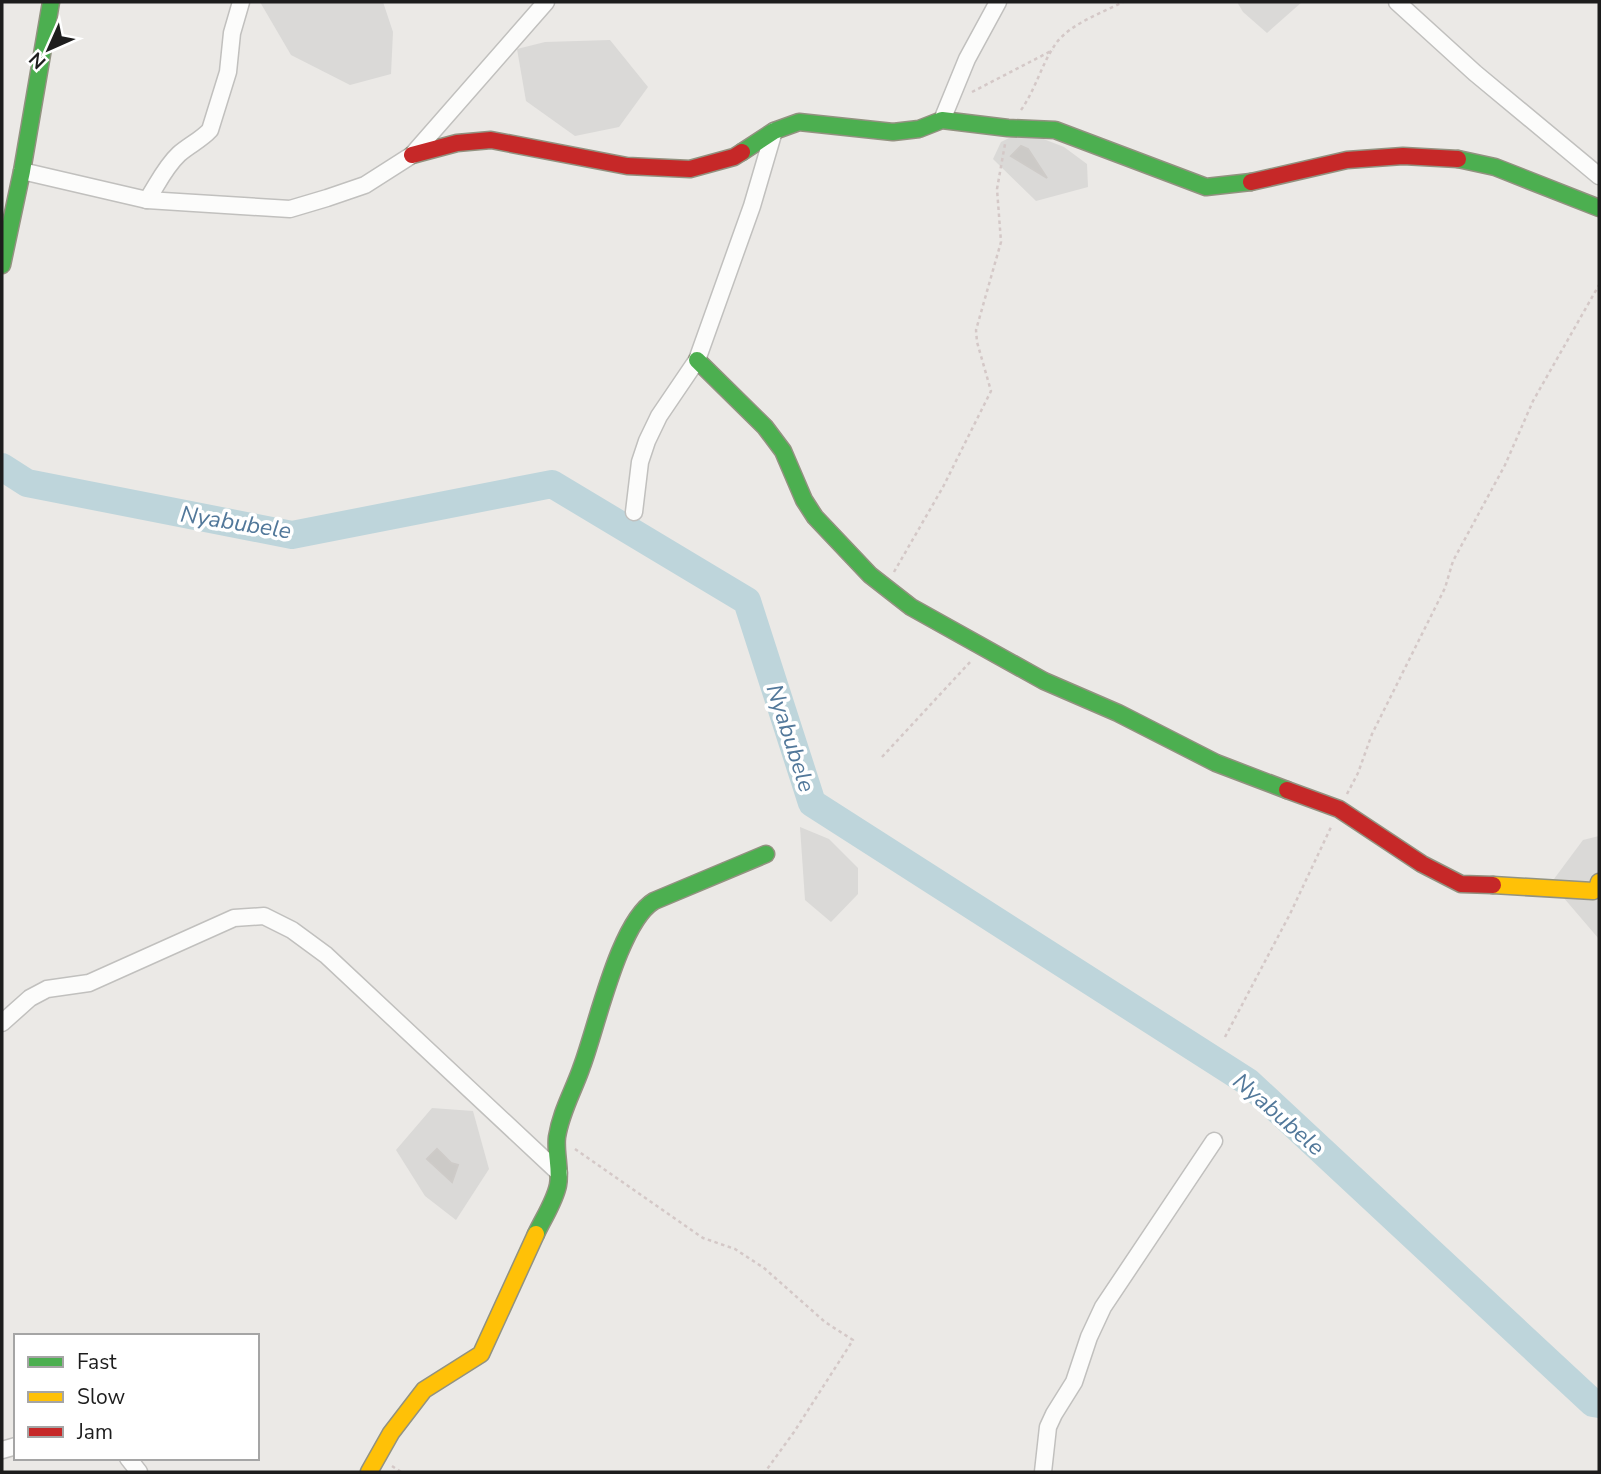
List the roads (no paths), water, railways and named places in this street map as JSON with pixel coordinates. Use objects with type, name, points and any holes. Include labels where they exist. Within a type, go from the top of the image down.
[{"type":"street","points":[[2,265],[22,171],[50,2]]},
{"type":"street","points":[[147,200],[170,164],[210,130],[229,72],[232,33],[241,2]]},
{"type":"street","points":[[942,120],[967,60],[998,2]]},
{"type":"street","points":[[1396,2],[1475,73],[1599,176]]},
{"type":"street","points":[[412,155],[539,5]]},
{"type":"street","points":[[22,171],[147,200],[290,209],[365,184],[412,155],[457,143],[491,140],[627,166],[690,169],[734,157],[774,131],[799,122],[873,132],[893,132],[919,129],[942,120],[1008,128],[1055,130],[1206,187],[1265,180],[1345,161],[1419,156],[1470,161],[1495,168],[1599,208]]},
{"type":"street","points":[[634,512],[640,462],[647,441],[659,416],[697,360],[752,206],[774,131]]},
{"type":"street","points":[[697,360],[765,426],[783,451],[804,500],[815,517],[870,575],[911,607],[983,649],[1216,763],[1339,809],[1422,863],[1461,884],[1593,891],[1597,889],[1599,882]]},
{"type":"street","points":[[369,1472],[391,1433],[424,1390],[481,1354],[558,1185],[557,1138],[566,1101],[582,1067],[597,1015],[634,920],[644,907],[654,901],[766,854]]},
{"type":"street","points":[[2,1023],[30,998],[47,989],[89,983],[234,918],[264,916],[292,930],[326,956],[559,1172]]},
{"type":"street","points":[[1043,1472],[1048,1427],[1074,1382],[1089,1337],[1103,1307],[1214,1141]]},
{"type":"waterway","name":"Nyabubele","points":[[2,467],[27,483],[292,535],[552,484],[747,601],[812,803],[1248,1082],[1593,1403],[1599,1404]]}]
